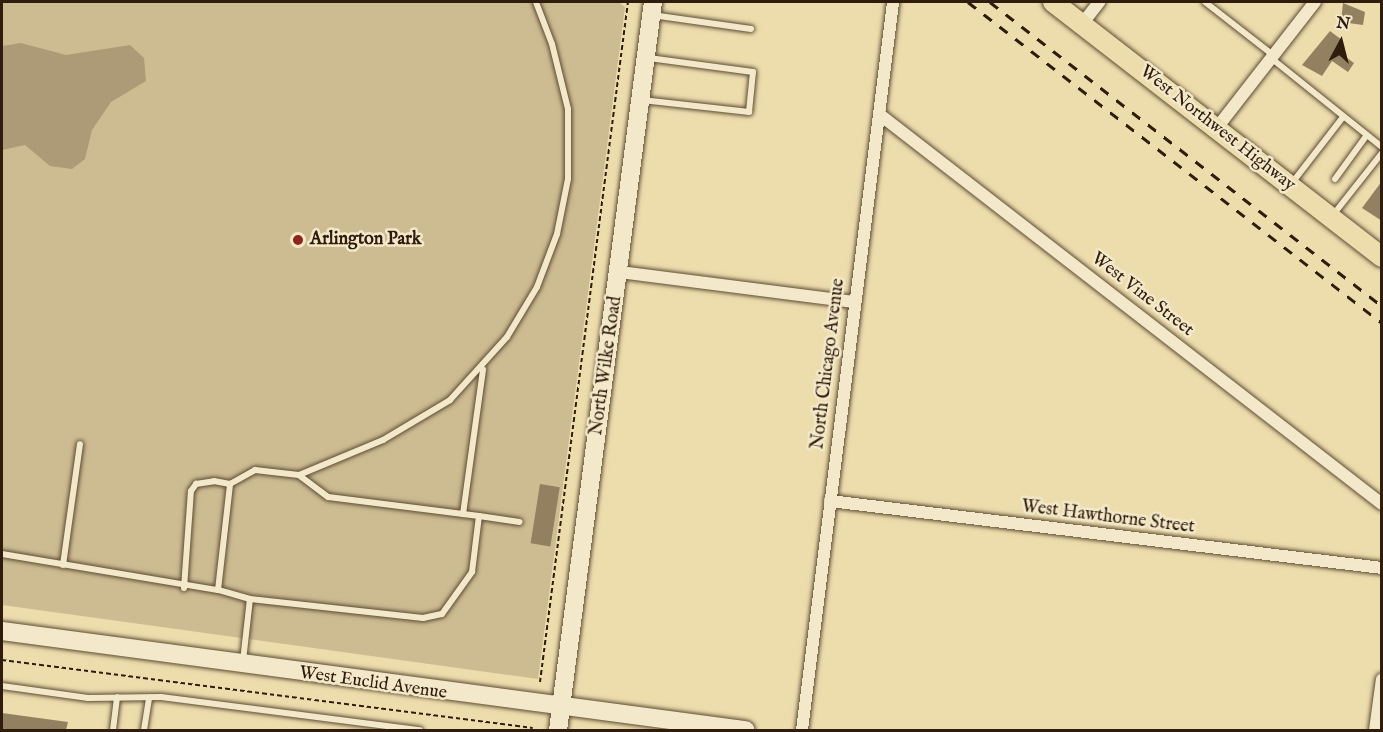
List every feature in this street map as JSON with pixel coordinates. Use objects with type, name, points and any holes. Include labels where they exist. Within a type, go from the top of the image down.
[{"type":"main road","name":"West Northwest Highway","points":[[1053,2],[1382,256]]},
{"type":"main road","name":"North Wilke Road","points":[[558,730],[620,272],[652,8]]},
{"type":"main road","name":"West Euclid Avenue","points":[[2,631],[561,709],[745,730]]},
{"type":"street","name":"North Chicago Avenue","points":[[802,730],[893,2]]},
{"type":"street","points":[[1082,24],[1099,2]]},
{"type":"street","points":[[1216,129],[1315,2]]},
{"type":"street","name":"West Vine Street","points":[[879,114],[1382,504]]},
{"type":"street","points":[[620,272],[854,302]]},
{"type":"street","name":"West Hawthorne Street","points":[[830,501],[1382,568]]},
{"type":"street","points":[[1375,730],[1382,679]]},
{"type":"lane","points":[[184,588],[191,491],[196,484],[213,481],[230,484],[255,470],[299,475],[383,440],[450,400],[483,368],[537,287],[557,234],[568,179],[568,109],[552,44],[536,2]]},
{"type":"lane","points":[[1205,2],[1382,147]]},
{"type":"lane","points":[[652,8],[751,29]]},
{"type":"lane","points":[[641,99],[749,112],[753,72],[646,57]]},
{"type":"lane","points":[[1290,186],[1343,117]]},
{"type":"lane","points":[[1335,179],[1366,135]]},
{"type":"lane","points":[[1331,218],[1382,153]]},
{"type":"lane","points":[[463,514],[483,368]]},
{"type":"lane","points":[[63,565],[80,444]]},
{"type":"lane","points":[[299,475],[328,497],[520,522]]},
{"type":"lane","points":[[218,590],[230,484]]},
{"type":"lane","points":[[2,554],[184,588],[218,590],[250,599],[423,618],[442,614],[472,572],[479,516]]},
{"type":"lane","points":[[243,666],[250,599]]},
{"type":"lane","points":[[2,686],[117,697],[149,697],[420,730]]},
{"type":"lane","points":[[113,730],[117,697]]},
{"type":"lane","points":[[144,730],[149,697]]},
{"type":"path","points":[[540,682],[628,2]]},
{"type":"path","points":[[2,660],[533,728]]},
{"type":"shaded area","name":"Arlington Park","points":[[2,2],[619,2],[625,7],[538,679],[2,605]]},
{"type":"shaded area","points":[[21,43],[66,55],[130,45],[144,58],[146,81],[111,102],[92,130],[85,159],[72,169],[50,166],[25,145],[2,150],[2,46]]},
{"type":"building","points":[[1343,3],[1365,12],[1363,25],[1341,22]]},
{"type":"building","points":[[1330,31],[1342,40],[1339,52],[1354,63],[1348,72],[1332,61],[1322,76],[1302,65]]},
{"type":"building","points":[[1382,181],[1382,221],[1362,208]]},
{"type":"building","points":[[540,484],[560,487],[550,546],[531,543]]},
{"type":"building","points":[[2,713],[68,722],[66,730],[2,730]]},
{"type":"railway","points":[[968,2],[1382,323]]},
{"type":"railway","points":[[990,2],[1382,306]]},
{"type":"place","name":"Arlington Park","points":[[298,240]]}]
